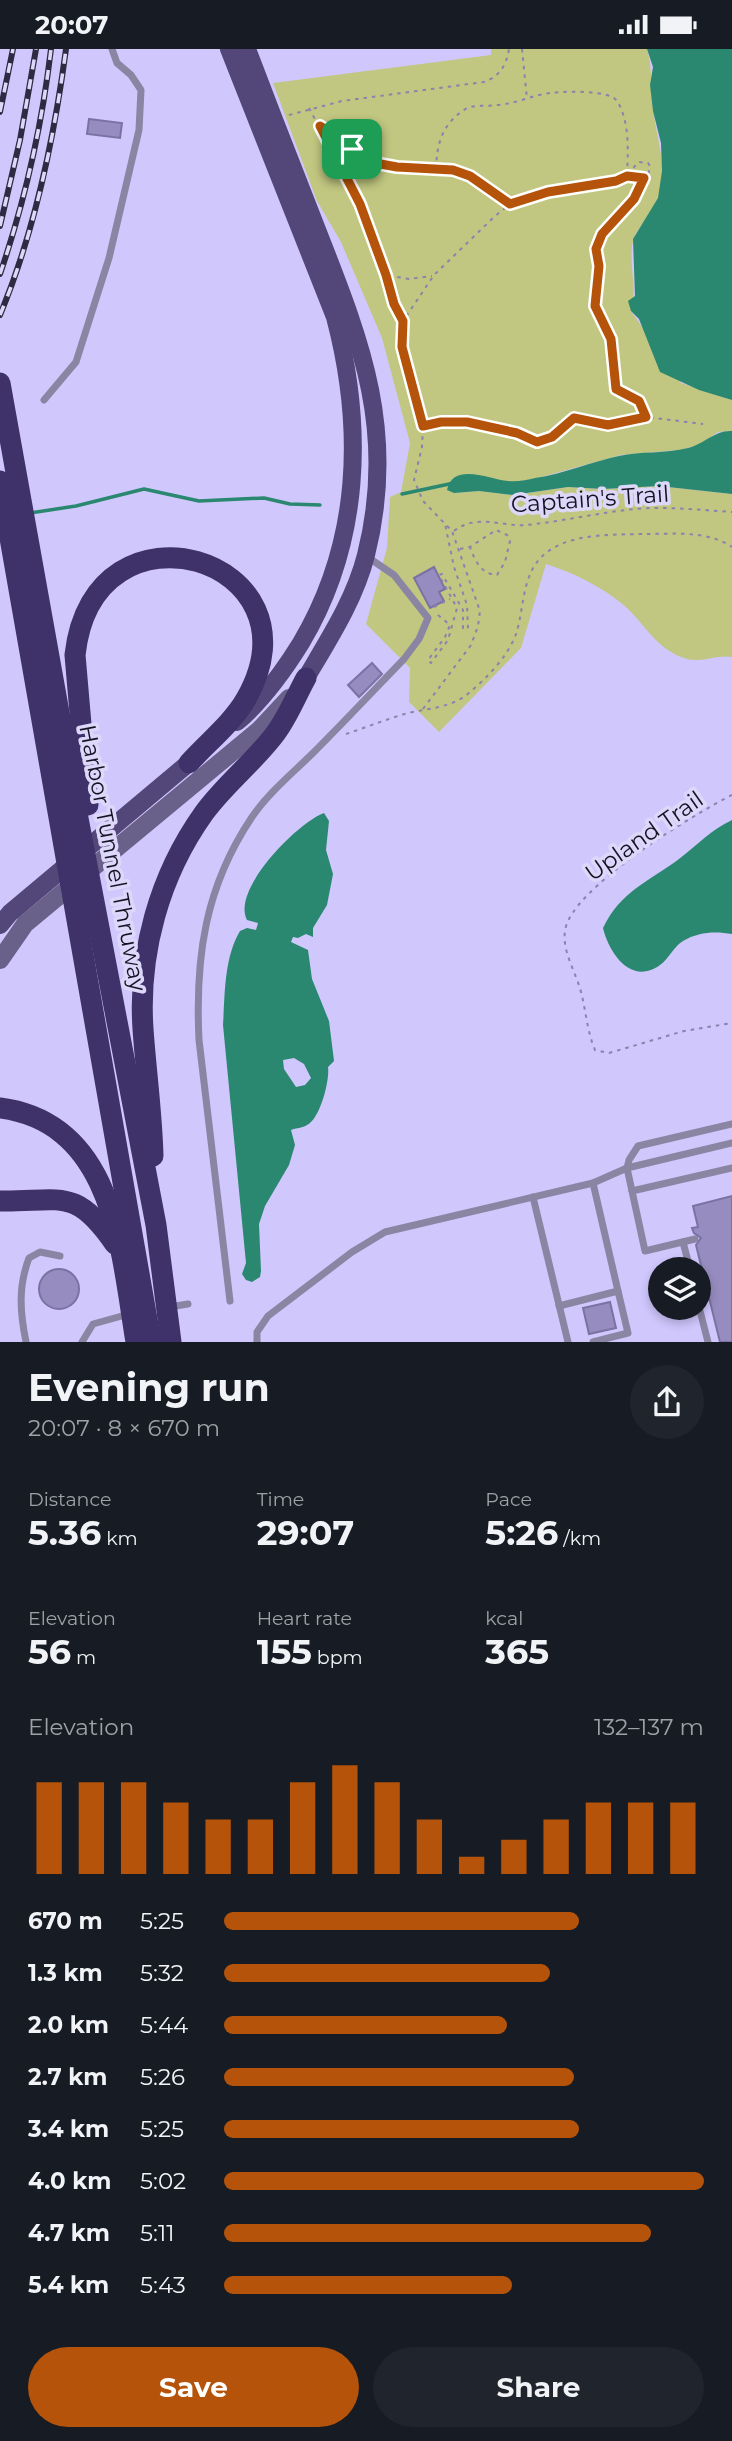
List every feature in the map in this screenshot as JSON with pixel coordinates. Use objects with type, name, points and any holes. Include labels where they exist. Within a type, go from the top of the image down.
[{"type":"highway","name":"Harbor Tunnel Thruway","points":[[0,383],[36,636]]},
{"type":"highway","name":"Harbor Tunnel Thruway","points":[[0,481],[94,905],[156,1225],[161,1267],[164,1342]]},
{"type":"highway","points":[[75,815],[75,655],[78,632],[89,604],[105,585],[124,571],[157,558],[194,559],[229,575],[247,594],[260,627],[262,647],[257,672],[244,702],[189,763]]},
{"type":"highway","points":[[156,1225],[143,989],[147,946],[155,913],[183,848],[202,815],[276,732],[306,678]]},
{"type":"highway","name":"Harbor Tunnel Thruway","points":[[75,815],[77,920],[131,1271],[164,1342]]},
{"type":"highway","points":[[0,1108],[42,1120],[74,1144],[96,1175],[106,1197],[120,1250]]},
{"type":"highway","points":[[3,1203],[57,1198],[78,1204],[102,1224],[131,1271],[136,1342]]},
{"type":"main road","points":[[3,919],[246,715],[266,693],[289,663],[315,619],[330,584],[350,510],[354,475],[353,411],[345,357],[335,317],[229,49]]},
{"type":"main road","points":[[0,946],[259,730],[306,678],[336,629],[366,555],[378,476],[378,433],[372,392],[349,312],[247,49]]},
{"type":"main road","points":[[353,411],[362,436],[365,463],[357,545],[366,555]]},
{"type":"main road","points":[[330,584],[344,563],[366,555]]},
{"type":"main road","points":[[0,960],[25,924]]},
{"type":"lane","points":[[44,400],[76,362],[109,258],[139,130],[141,90],[131,75],[117,62],[112,49]]},
{"type":"lane","points":[[230,1301],[199,1040],[197,996],[200,947],[208,910],[222,872],[254,814],[404,659],[419,639],[428,618],[394,575],[366,555]]},
{"type":"lane","points":[[695,1239],[645,1251],[627,1168],[629,1160],[638,1146],[732,1124]]},
{"type":"lane","points":[[257,1342],[257,1332],[268,1316],[352,1252],[385,1232],[593,1184],[627,1168],[732,1143]]},
{"type":"lane","points":[[632,1191],[732,1168]]},
{"type":"lane","points":[[593,1184],[628,1333],[593,1342]]},
{"type":"lane","points":[[533,1197],[568,1342]]},
{"type":"lane","points":[[683,1242],[687,1257]]},
{"type":"lane","points":[[26,1342],[20,1301],[22,1278],[29,1258],[40,1252],[60,1256]]},
{"type":"lane","points":[[559,1306],[618,1291]]},
{"type":"lane","points":[[82,1342],[93,1324],[121,1315],[188,1304]]},
{"type":"lane","points":[[702,1320],[708,1342]]},
{"type":"path","points":[[274,120],[309,108],[342,101],[484,82],[495,78],[503,69],[509,49]]},
{"type":"path","points":[[522,49],[527,100]]},
{"type":"path","points":[[436,169],[440,136],[462,110],[472,106],[495,106],[527,100],[557,92],[610,94],[617,100],[626,129],[627,176]]},
{"type":"path","points":[[309,108],[360,204],[394,304],[403,321],[402,347],[423,426],[422,447],[414,480],[423,501],[452,531],[478,600],[478,627],[471,645],[423,709]]},
{"type":"path","points":[[320,126],[375,163],[436,169],[470,176],[510,204]]},
{"type":"path","points":[[403,321],[434,275],[510,204],[548,192],[616,181],[627,176],[644,178],[649,176],[650,166],[642,161],[633,166],[627,176]]},
{"type":"path","points":[[644,178],[634,199],[598,241],[598,274],[594,296],[595,306],[611,339],[616,389],[639,401],[646,417]]},
{"type":"path","points":[[386,275],[410,279],[434,275]]},
{"type":"path","points":[[423,426],[441,422],[467,422],[517,433],[537,442],[552,437],[574,418],[608,425],[646,417],[703,424]]},
{"type":"path","name":"Captain's Trail","points":[[452,531],[468,522],[499,521],[522,525],[638,509],[693,508],[732,512]]},
{"type":"path","points":[[445,523],[446,535],[467,605],[468,628],[463,628],[463,610],[442,574],[439,575],[457,608],[448,640],[431,663],[428,660],[445,637],[450,625],[442,621],[434,607],[451,598]]},
{"type":"path","points":[[459,549],[470,547],[496,530],[506,535],[510,541],[505,562],[497,575],[479,566],[470,547]]},
{"type":"path","points":[[325,741],[423,709],[459,701],[499,662],[516,633],[527,580],[534,564],[555,546],[590,537],[680,533],[715,538],[732,547]]},
{"type":"path","name":"Upland Trail","points":[[732,795],[674,828],[598,885],[574,908],[565,931],[565,944],[580,988],[595,1050],[609,1053],[684,1031],[732,1023]]},
{"type":"shaded area","points":[[491,49],[647,49],[662,176],[656,204],[633,241],[634,294],[631,311],[681,383],[732,400],[732,431],[718,432],[699,445],[680,450],[621,455],[538,478],[454,493],[479,491],[513,495],[568,487],[603,489],[659,486],[732,494],[732,657],[690,660],[675,654],[659,643],[627,608],[609,594],[546,564],[521,648],[439,732],[409,702],[410,668],[366,624],[387,548],[390,497],[401,492],[410,443],[382,338],[341,242],[317,201],[273,83],[491,55]]},
{"type":"shaded area","points":[[647,49],[732,49],[732,400],[699,390],[660,372],[639,319],[631,311],[628,301],[635,296],[633,239],[658,198],[662,171],[661,143],[650,85],[653,67]]},
{"type":"shaded area","points":[[732,431],[732,494],[659,486],[603,489],[568,487],[513,495],[479,491],[454,493],[447,490],[451,481],[464,474],[508,481],[525,480],[619,456],[688,448],[720,433]]},
{"type":"shaded area","points":[[324,813],[329,821],[326,850],[333,874],[327,905],[313,928],[313,937],[306,934],[293,937],[291,942],[308,950],[312,979],[329,1021],[334,1061],[328,1067],[326,1089],[316,1115],[305,1126],[291,1130],[295,1145],[289,1165],[265,1206],[259,1224],[261,1271],[260,1277],[252,1282],[246,1280],[242,1274],[246,1263],[223,1025],[226,977],[231,953],[240,931],[247,928],[256,930],[258,923],[247,920],[245,907],[248,892],[269,859],[312,819]],"holes":[[[294,1058],[304,1064],[311,1078],[305,1085],[296,1087],[284,1069],[283,1060]]]},
{"type":"shaded area","points":[[732,820],[732,934],[707,933],[689,938],[676,946],[660,965],[649,970],[640,972],[623,964],[610,947],[603,928],[610,915],[636,888]]},
{"type":"building","points":[[89,119],[122,123],[120,138],[87,134]]},
{"type":"building","points":[[434,567],[445,589],[439,592],[444,601],[430,608],[414,578]]},
{"type":"building","points":[[372,663],[382,674],[359,697],[348,685]]},
{"type":"building","points":[[732,1196],[732,1342],[720,1342],[711,1306],[711,1257],[699,1257],[696,1245],[701,1238],[692,1228],[698,1227],[693,1206]]},
{"type":"building","points":[[59,1269],[67,1270],[73,1275],[78,1281],[78,1297],[73,1303],[67,1308],[59,1309],[51,1308],[45,1303],[40,1297],[39,1289],[40,1281],[45,1275],[51,1270]]},
{"type":"building","points":[[610,1302],[616,1328],[589,1334],[583,1308]]},
{"type":"waterway","points":[[402,494],[454,483]]},
{"type":"waterway","points":[[30,513],[76,506],[144,489],[199,501],[264,498],[290,504],[320,505]]},
{"type":"railway","points":[[0,112],[13,49]]},
{"type":"railway","points":[[0,226],[20,140],[36,49]]},
{"type":"railway","points":[[0,274],[32,163],[51,49]]},
{"type":"railway","points":[[0,315],[23,251],[42,184],[66,49]]},
{"type":"route","points":[[320,126],[352,149],[375,163],[453,170],[470,176],[510,204],[548,192],[616,181],[627,176],[644,178],[641,188],[625,212],[607,228],[598,241],[596,249],[599,266],[594,296],[598,315],[611,339],[616,389],[639,401],[646,417],[608,425],[574,418],[552,437],[537,442],[508,430],[467,422],[441,422],[423,426],[402,347],[403,321],[394,304],[360,204],[320,126]]}]
